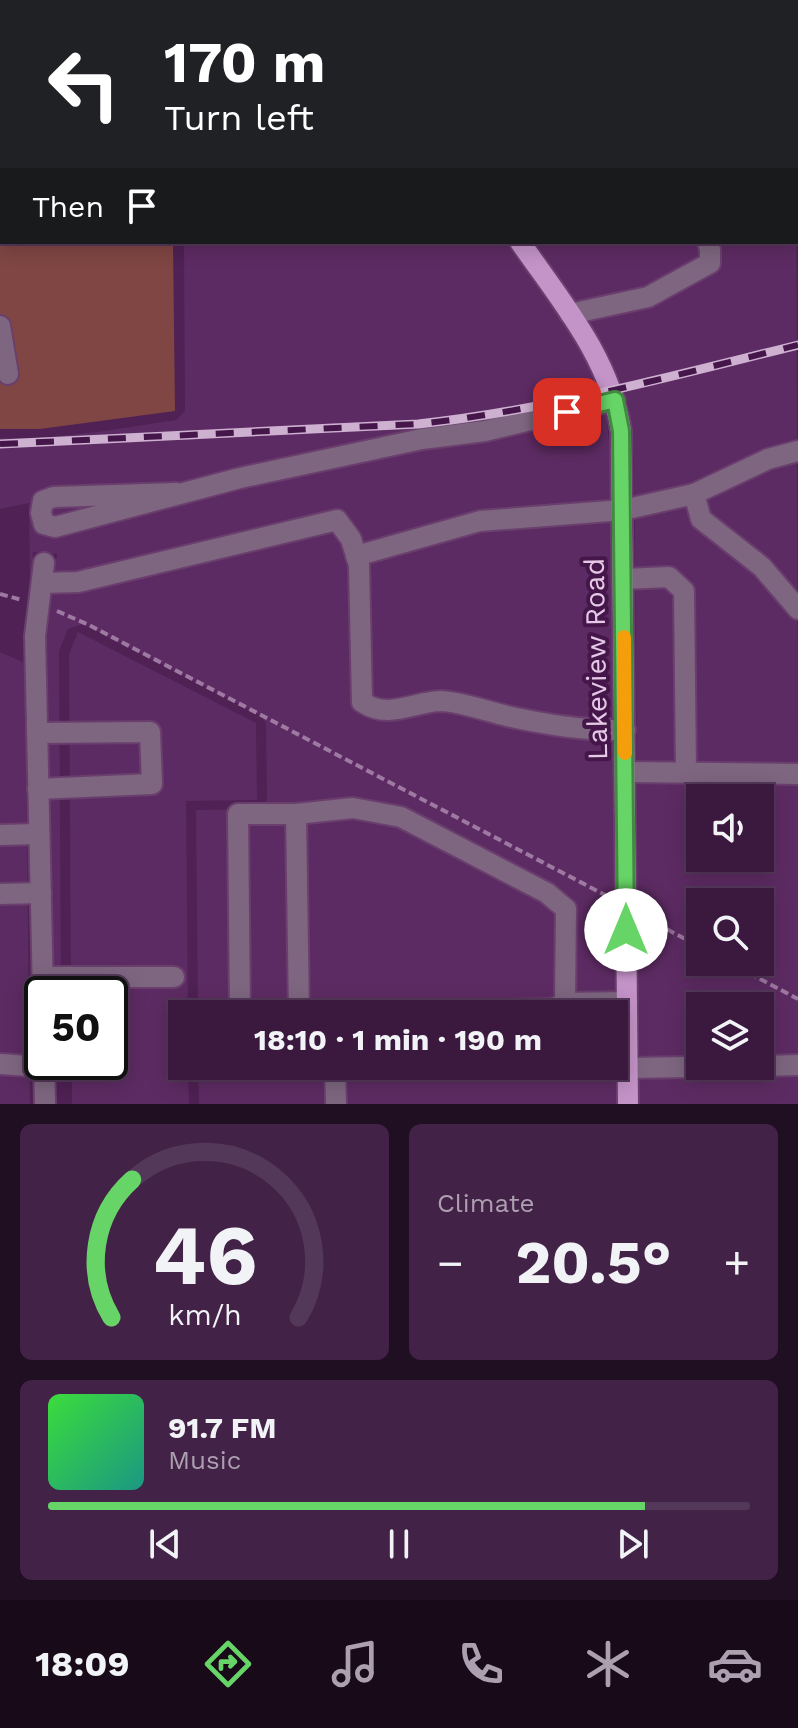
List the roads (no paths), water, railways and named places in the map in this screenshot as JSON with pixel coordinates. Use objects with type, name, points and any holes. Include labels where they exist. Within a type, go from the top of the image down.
[{"type":"main road","name":"Lakeview Road","points":[[521,244],[599,361],[615,400],[621,431],[627,1000]]},
{"type":"main road","name":"Lakeview Road","points":[[628,1080],[628,1104]]},
{"type":"street","points":[[570,314],[648,297],[710,263],[708,244]]},
{"type":"street","points":[[0,330],[8,374]]},
{"type":"street","points":[[177,493],[54,497],[43,501],[41,513],[44,524],[55,527],[177,493],[422,439],[485,431],[615,400]]},
{"type":"street","points":[[356,556],[480,521],[623,510],[694,494],[768,459],[798,451]]},
{"type":"street","points":[[694,494],[701,519],[762,567],[798,609]]},
{"type":"street","points":[[42,976],[35,636],[43,573],[78,582],[337,520],[351,539],[359,565],[362,702],[369,707],[404,710],[441,701],[553,726],[625,730]]},
{"type":"street","points":[[624,579],[669,577],[684,591],[686,773]]},
{"type":"street","points":[[37,733],[150,732],[152,784],[38,789]]},
{"type":"street","points":[[626,772],[798,774]]},
{"type":"street","points":[[240,1000],[238,814],[296,814],[353,808],[401,817],[547,893],[566,909],[565,1000]]},
{"type":"street","points":[[296,814],[299,1000]]},
{"type":"street","points":[[0,835],[39,834]]},
{"type":"street","points":[[0,894],[41,893]]},
{"type":"street","points":[[128,980],[174,977]]},
{"type":"street","points":[[0,1064],[24,1065]]},
{"type":"street","points":[[774,1066],[798,1065]]},
{"type":"street","points":[[628,1068],[686,1067]]},
{"type":"street","points":[[44,1080],[45,1104]]},
{"type":"street","points":[[335,1080],[336,1104]]},
{"type":"railway","points":[[0,444],[418,424],[562,401],[798,345]]}]
